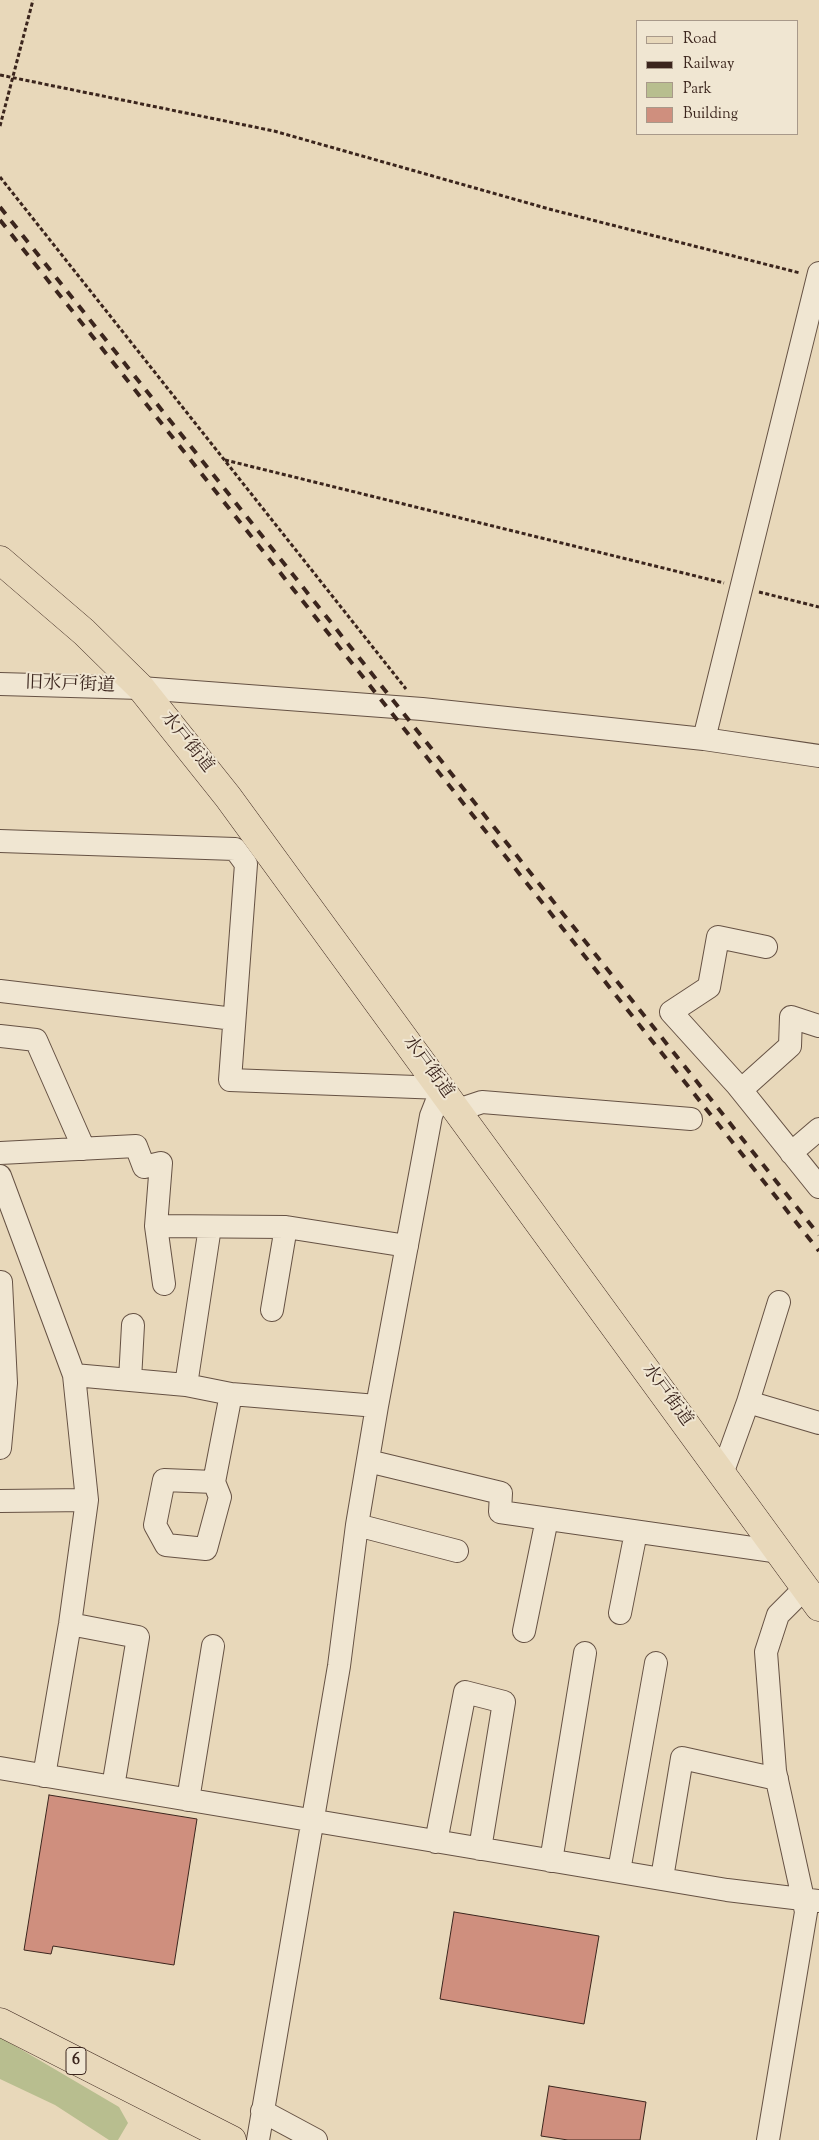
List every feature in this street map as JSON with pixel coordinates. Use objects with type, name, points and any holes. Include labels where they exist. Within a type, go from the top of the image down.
[{"type":"main road","name":"水戸街道","points":[[0,560],[84,632],[140,688],[179,734],[250,848],[450,1099],[812,1598]]},
{"type":"main road","name":"6","points":[[0,2022],[232,2140]]},
{"type":"street","points":[[704,740],[740,587],[818,276]]},
{"type":"street","name":"旧水戸街道","points":[[0,684],[140,688],[422,709],[704,740],[819,756]]},
{"type":"street","points":[[0,841],[250,848],[246,864],[230,1080],[691,1119]]},
{"type":"street","points":[[766,947],[718,937],[709,987],[671,1012],[741,1090],[819,1187]]},
{"type":"street","points":[[0,991],[234,1019]]},
{"type":"street","points":[[741,1090],[790,1046],[791,1017],[819,1026]]},
{"type":"street","points":[[0,1036],[36,1040],[84,1148]]},
{"type":"street","points":[[258,2140],[278,2034],[339,1666],[357,1525],[377,1406],[431,1116],[450,1099]]},
{"type":"street","points":[[791,1153],[819,1129]]},
{"type":"street","points":[[0,1153],[136,1146],[144,1167],[161,1163],[156,1226],[164,1284]]},
{"type":"street","points":[[0,1176],[74,1375],[86,1500],[70,1624],[44,1776]]},
{"type":"street","points":[[156,1226],[286,1227],[407,1246]]},
{"type":"street","points":[[186,1385],[210,1226]]},
{"type":"street","points":[[272,1310],[286,1227]]},
{"type":"street","points":[[0,1448],[6,1383],[0,1282],[35,1266]]},
{"type":"street","points":[[722,1474],[748,1402],[779,1302]]},
{"type":"street","points":[[130,1380],[133,1325]]},
{"type":"street","points":[[74,1375],[186,1385],[231,1394],[377,1406]]},
{"type":"street","points":[[214,1482],[231,1394]]},
{"type":"street","points":[[748,1402],[819,1423]]},
{"type":"street","points":[[368,1461],[501,1493],[500,1512],[780,1552]]},
{"type":"street","points":[[0,1501],[86,1500]]},
{"type":"street","points":[[524,1631],[547,1519]]},
{"type":"street","points":[[357,1525],[457,1551]]},
{"type":"street","points":[[620,1613],[636,1532]]},
{"type":"street","points":[[768,2140],[806,1912],[811,1900],[776,1778],[766,1652],[778,1615],[812,1598]]},
{"type":"street","points":[[70,1624],[138,1637],[113,1787]]},
{"type":"street","points":[[188,1800],[213,1646]]},
{"type":"street","points":[[551,1861],[585,1653]]},
{"type":"street","points":[[618,1871],[656,1662]]},
{"type":"street","points":[[436,1842],[465,1692],[504,1702],[480,1849]]},
{"type":"street","points":[[662,1878],[682,1758],[776,1778]]},
{"type":"street","points":[[0,1768],[728,1890],[811,1900]]},
{"type":"street","points":[[262,2111],[316,2140]]},
{"type":"path","points":[[0,126],[33,0]]},
{"type":"path","points":[[0,75],[274,131],[549,209],[818,276]]},
{"type":"path","points":[[0,177],[422,709]]},
{"type":"path","points":[[224,460],[819,607]]},
{"type":"green space","points":[[0,2037],[119,2107],[128,2123],[118,2140],[109,2140],[55,2105],[0,2079]]},
{"type":"building","points":[[49,1795],[197,1819],[174,1965],[53,1946],[51,1954],[24,1950]]},
{"type":"building","points":[[454,1912],[599,1936],[584,2024],[440,1999]]},
{"type":"building","points":[[549,2086],[646,2102],[640,2140],[568,2140],[541,2136]]},
{"type":"railway","points":[[0,207],[819,1235]]},
{"type":"railway","points":[[0,220],[819,1251]]}]
